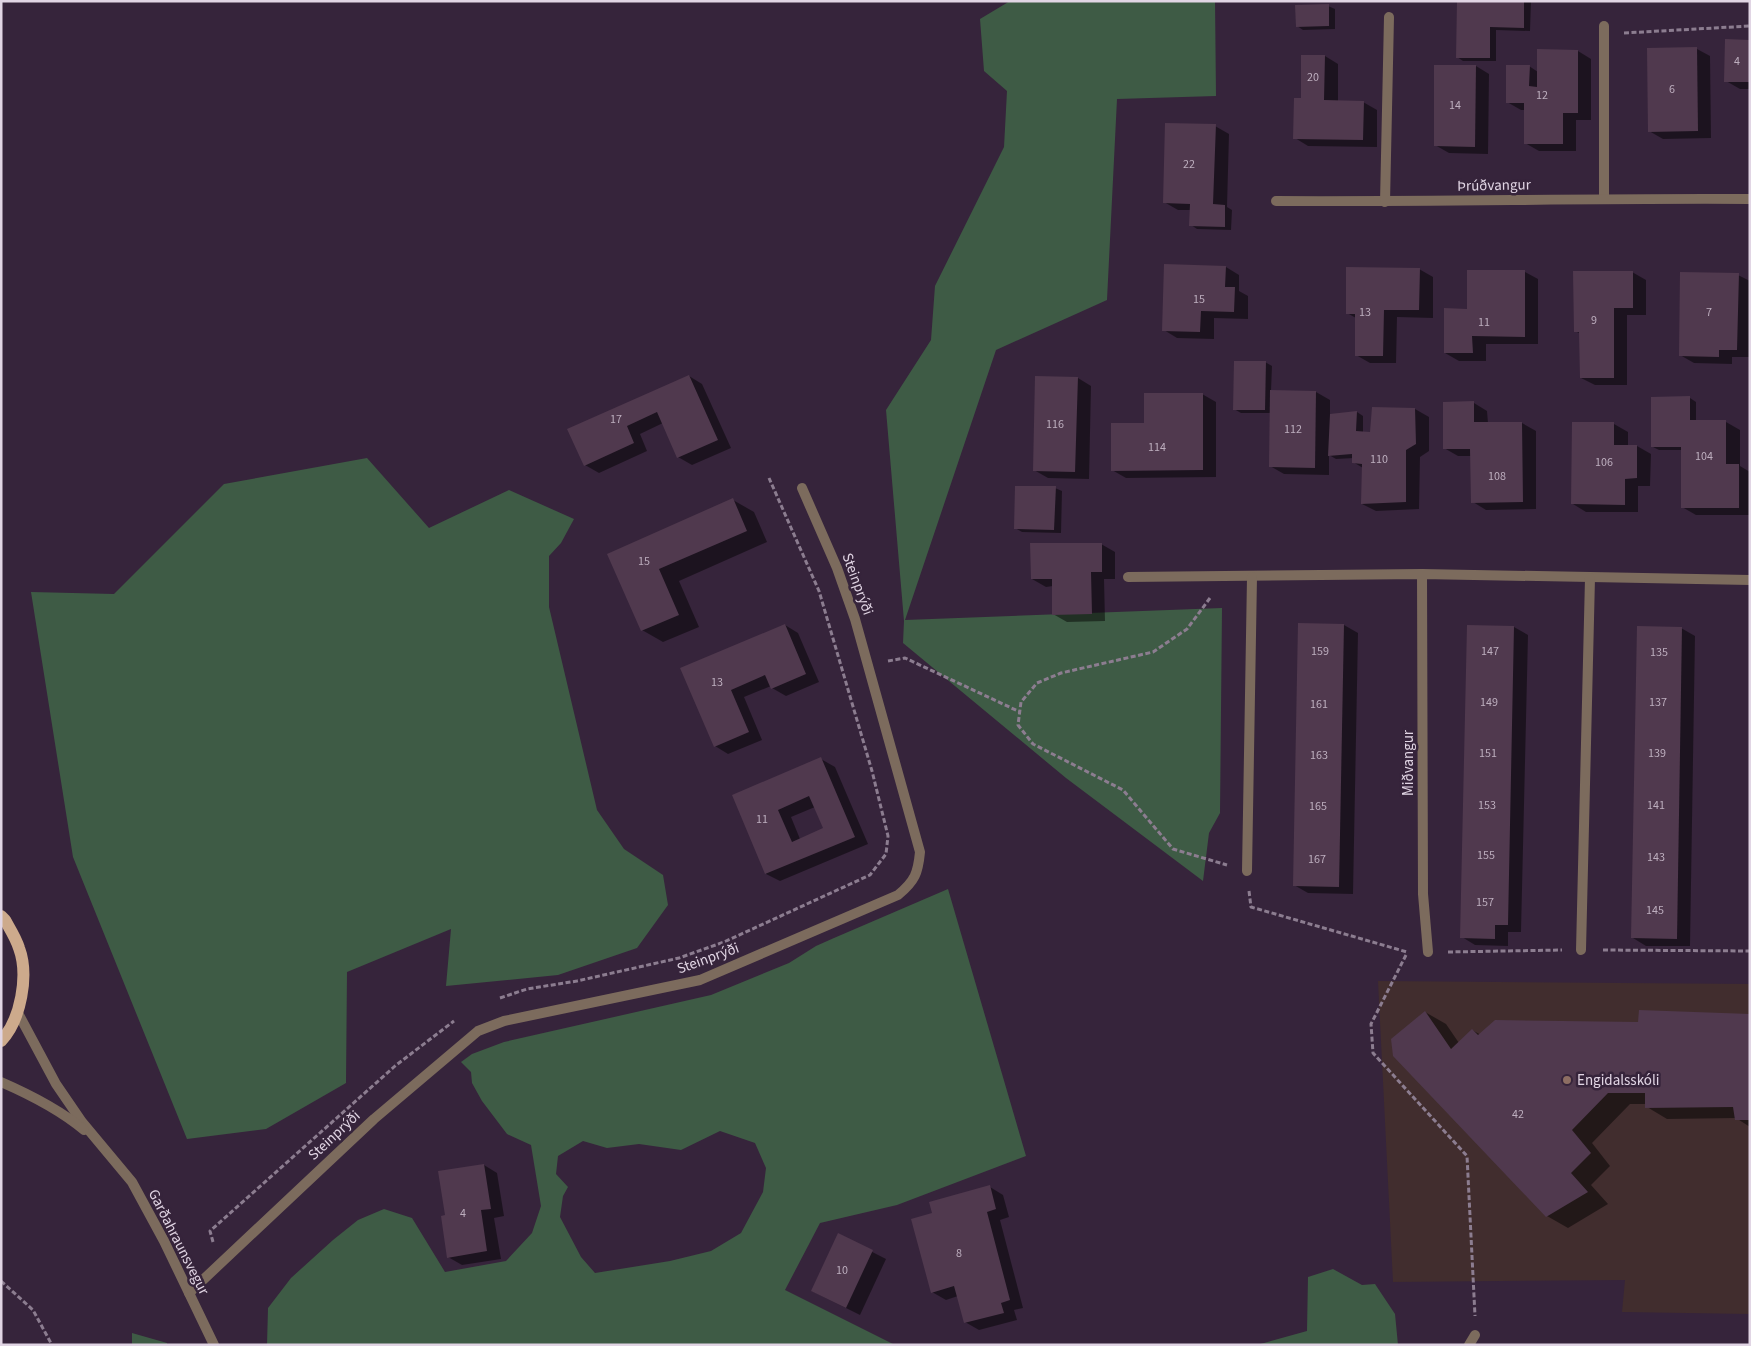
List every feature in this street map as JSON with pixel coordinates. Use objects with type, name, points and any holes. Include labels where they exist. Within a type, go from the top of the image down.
[{"type":"main road","points":[[1,1041],[18,1013],[24,981],[20,949],[3,915]]},
{"type":"street","points":[[1386,202],[1389,17]]},
{"type":"street","points":[[1604,30],[1604,198]]},
{"type":"street","name":"Þrúðvangur","points":[[1276,201],[1386,202],[1604,198],[1750,200]]},
{"type":"street","name":"Steinprýði","points":[[189,1293],[374,1119],[478,1032],[504,1021],[700,980],[898,895],[910,885],[918,870],[920,852],[855,619],[837,568],[802,488]]},
{"type":"street","points":[[1128,577],[1422,574],[1750,580]]},
{"type":"street","name":"Miðvangur","points":[[1422,574],[1423,894],[1428,952]]},
{"type":"street","points":[[1247,871],[1252,577]]},
{"type":"street","points":[[1582,950],[1590,578]]},
{"type":"street","name":"Garðahraunsvegur","points":[[18,1013],[56,1084],[82,1122],[132,1182],[164,1241],[214,1345]]},
{"type":"street","name":"Garðahraunsvegur","points":[[1,1082],[51,1106],[73,1121],[112,1157]]},
{"type":"street","points":[[1469,1345],[1475,1335]]},
{"type":"path","points":[[1604,30],[1750,26]]},
{"type":"path","points":[[496,999],[527,989],[577,981],[679,958],[724,942],[870,875],[886,854],[888,836],[872,771],[819,591],[770,478]]},
{"type":"path","points":[[1217,577],[1208,601],[1186,629],[1153,652],[1061,673],[1036,684],[1021,702],[1018,725],[1033,744],[1123,790],[1173,849],[1247,871],[1251,907],[1408,952],[1371,1024],[1373,1053],[1467,1156],[1475,1335]]},
{"type":"path","points":[[869,669],[895,659],[905,658],[1020,712]]},
{"type":"path","points":[[1428,952],[1582,950],[1750,951]]},
{"type":"path","points":[[219,1265],[210,1231],[396,1066],[457,1019]]},
{"type":"path","points":[[1,1281],[33,1310],[52,1345]]},
{"type":"shaded area","name":"Engidalsskóli","points":[[1378,981],[1750,984],[1750,1314],[1622,1312],[1625,1280],[1393,1282]]},
{"type":"green space","points":[[1010,1],[1215,1],[1216,96],[1117,99],[1107,300],[996,350],[905,620],[1222,608],[1220,813],[1209,833],[1203,881],[1066,778],[903,643],[904,621],[886,410],[931,340],[935,286],[1004,147],[1007,91],[984,71],[980,19]]},
{"type":"green space","points":[[367,458],[429,528],[509,490],[574,519],[561,543],[549,556],[549,607],[597,810],[624,849],[663,875],[668,905],[637,948],[558,975],[446,986],[451,929],[347,972],[346,1083],[266,1129],[187,1139],[73,857],[31,592],[114,594],[224,484]]},
{"type":"green space","points":[[948,889],[1026,1156],[897,1205],[820,1223],[785,1290],[895,1345],[267,1345],[268,1308],[291,1278],[358,1220],[384,1209],[412,1218],[445,1272],[506,1261],[532,1233],[541,1206],[531,1145],[507,1134],[482,1101],[472,1083],[471,1072],[461,1062],[472,1054],[504,1042],[711,995],[789,963],[816,946]],"holes":[[[720,1131],[755,1143],[766,1168],[763,1192],[741,1233],[711,1251],[670,1261],[595,1273],[581,1257],[560,1217],[563,1196],[568,1187],[556,1174],[558,1156],[583,1141],[607,1148],[639,1144],[681,1150]]]},
{"type":"green space","points":[[1333,1269],[1362,1285],[1375,1284],[1395,1314],[1398,1345],[1257,1345],[1307,1331],[1308,1277]]},
{"type":"green space","points":[[132,1333],[167,1343],[167,1345],[132,1345]]},
{"type":"building","points":[[1457,1],[1524,1],[1524,28],[1490,27],[1490,58],[1456,58]]},
{"type":"building","points":[[1329,4],[1329,26],[1296,27],[1295,5]]},
{"type":"building","points":[[1725,39],[1750,40],[1750,82],[1724,82]]},
{"type":"building","points":[[1697,47],[1698,131],[1648,132],[1647,48]]},
{"type":"building","points":[[1537,49],[1578,50],[1578,113],[1563,113],[1563,144],[1524,144],[1524,103],[1506,103],[1506,65],[1530,65],[1529,86],[1537,87]]},
{"type":"building","points":[[1301,55],[1325,55],[1324,100],[1364,101],[1363,140],[1293,139],[1294,98],[1301,98]]},
{"type":"building","points":[[1434,65],[1476,65],[1475,147],[1434,146]]},
{"type":"building","points":[[1165,123],[1216,124],[1213,204],[1225,205],[1225,227],[1189,226],[1190,204],[1163,203]]},
{"type":"building","points":[[1164,264],[1226,266],[1225,287],[1235,287],[1234,312],[1201,311],[1200,332],[1162,331]]},
{"type":"building","points":[[1346,267],[1420,268],[1419,310],[1384,310],[1383,356],[1355,356],[1355,314],[1346,314]]},
{"type":"building","points":[[1467,270],[1525,270],[1525,337],[1472,336],[1473,353],[1444,353],[1444,308],[1467,309]]},
{"type":"building","points":[[1573,271],[1633,271],[1633,308],[1614,308],[1614,378],[1580,378],[1579,332],[1574,332]]},
{"type":"building","points":[[1680,272],[1739,273],[1737,350],[1719,350],[1719,357],[1679,356]]},
{"type":"building","points":[[1234,361],[1266,361],[1265,410],[1233,410]]},
{"type":"building","points":[[689,375],[718,440],[677,458],[657,412],[627,426],[634,443],[584,466],[567,429]]},
{"type":"building","points":[[1035,376],[1078,377],[1075,472],[1033,471]]},
{"type":"building","points":[[1270,390],[1316,391],[1315,468],[1269,467]]},
{"type":"building","points":[[1144,393],[1203,393],[1203,470],[1111,471],[1111,423],[1144,423]]},
{"type":"building","points":[[1690,396],[1690,420],[1726,420],[1726,464],[1739,464],[1739,508],[1681,508],[1681,447],[1651,447],[1651,397]]},
{"type":"building","points":[[1474,401],[1474,422],[1522,422],[1523,502],[1471,503],[1470,449],[1443,449],[1443,402]]},
{"type":"building","points":[[1372,407],[1415,408],[1416,444],[1406,450],[1406,502],[1361,504],[1362,464],[1352,463],[1352,454],[1328,456],[1330,414],[1357,411],[1356,431],[1370,432]]},
{"type":"building","points":[[1572,422],[1614,422],[1614,445],[1637,445],[1637,478],[1625,479],[1625,505],[1571,504]]},
{"type":"building","points":[[1015,486],[1056,486],[1054,530],[1014,529]]},
{"type":"building","points":[[733,498],[747,531],[659,569],[679,615],[641,631],[607,554]]},
{"type":"building","points":[[1030,543],[1102,543],[1102,572],[1091,572],[1092,614],[1052,615],[1052,579],[1031,579]]},
{"type":"building","points":[[1298,623],[1344,624],[1339,887],[1293,886]]},
{"type":"building","points":[[785,624],[806,674],[771,689],[765,675],[731,690],[749,732],[714,747],[680,668]]},
{"type":"building","points":[[1467,625],[1514,626],[1508,925],[1495,925],[1495,939],[1460,938]]},
{"type":"building","points":[[1637,626],[1682,627],[1677,939],[1631,938]]},
{"type":"building","points":[[821,757],[855,837],[765,874],[732,795]],"holes":[[[809,796],[823,828],[792,842],[778,810]]]},
{"type":"building","points":[[1639,1010],[1750,1014],[1750,1120],[1735,1120],[1733,1107],[1645,1108],[1645,1093],[1608,1093],[1572,1130],[1591,1153],[1571,1173],[1588,1192],[1546,1217],[1393,1056],[1391,1039],[1425,1011],[1451,1049],[1472,1029],[1478,1035],[1495,1020],[1638,1022]]},
{"type":"building","points":[[484,1164],[491,1209],[481,1210],[487,1251],[447,1258],[441,1216],[445,1215],[438,1171]]},
{"type":"building","points":[[990,1185],[996,1209],[987,1212],[1010,1300],[1001,1303],[1004,1313],[964,1323],[954,1286],[931,1293],[911,1219],[932,1213],[929,1202]]},
{"type":"building","points":[[838,1233],[873,1250],[846,1308],[811,1291]]},
{"type":"place","name":"Engidalsskóli","points":[[1567,1080]]}]
